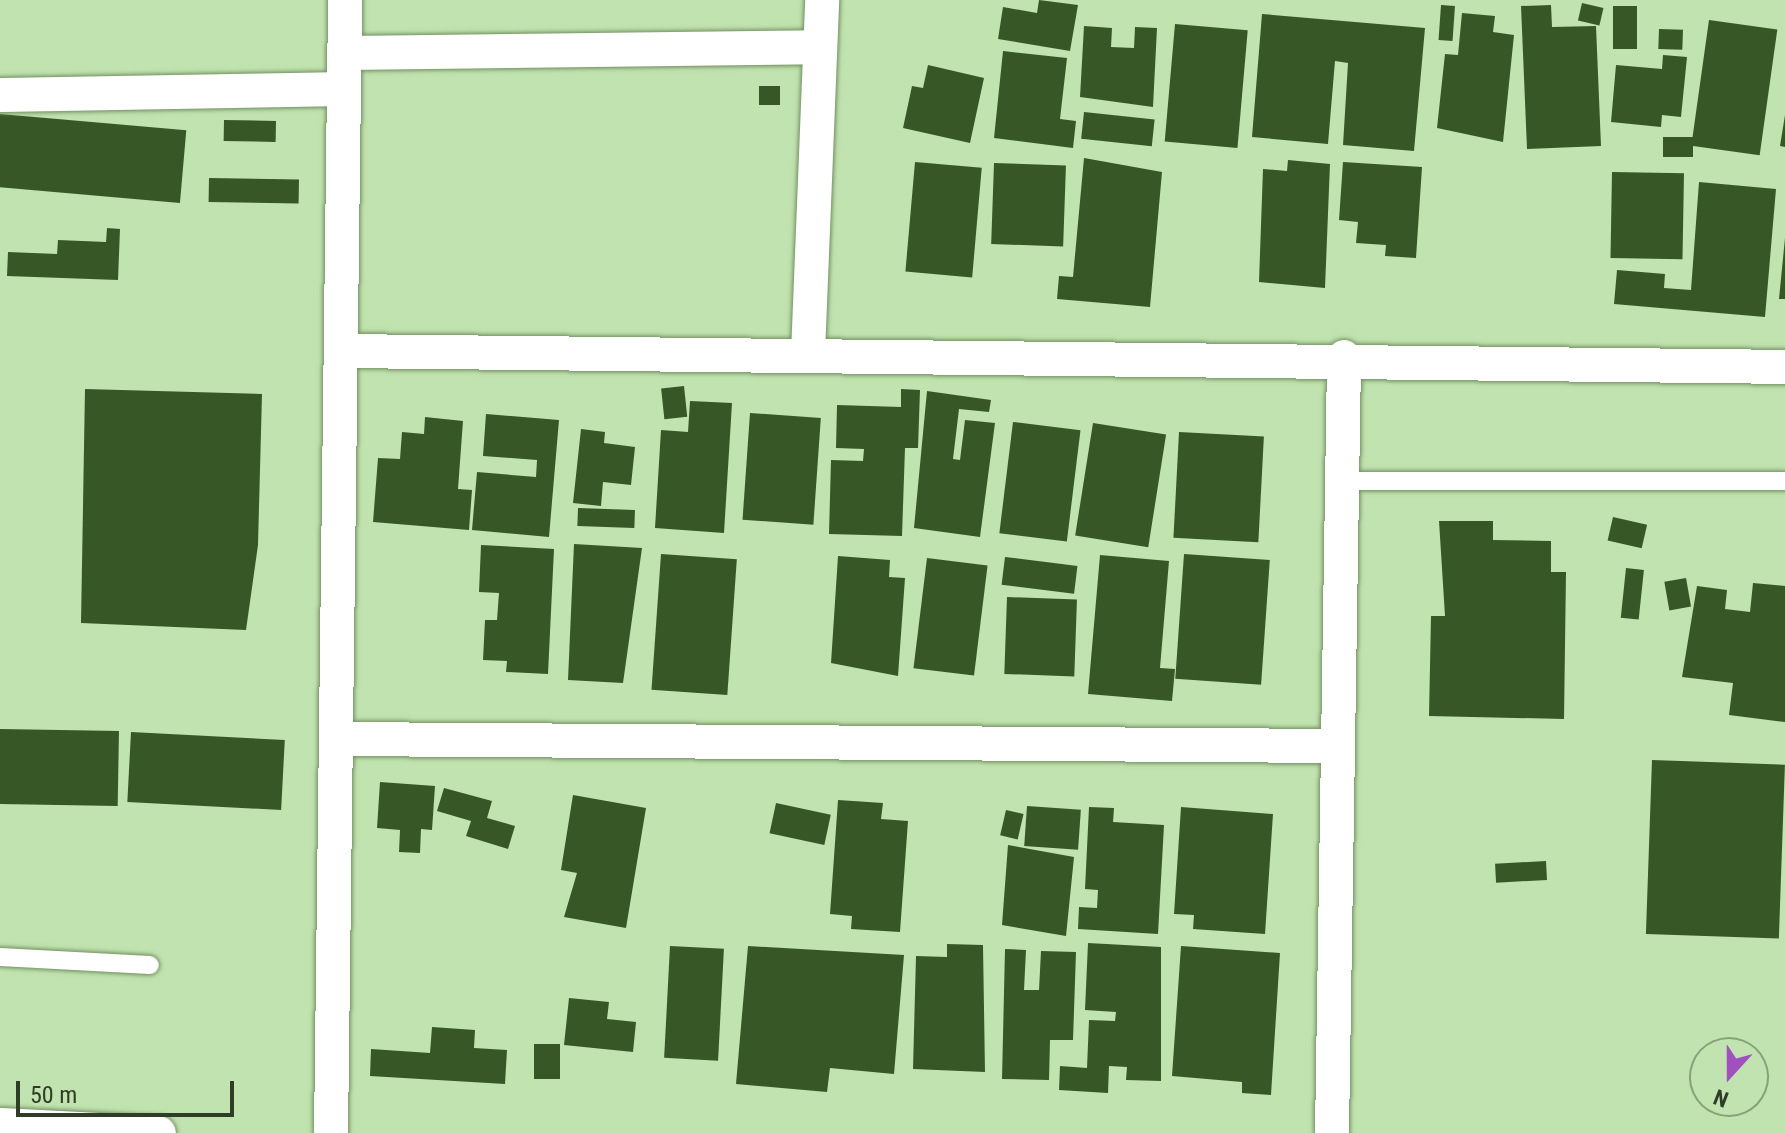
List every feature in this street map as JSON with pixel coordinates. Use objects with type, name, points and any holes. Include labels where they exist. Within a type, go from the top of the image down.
[{"type":"street","points":[[331,1133],[345,0]]},
{"type":"street","points":[[808,354],[822,0]]},
{"type":"street","points":[[344,53],[820,47]]},
{"type":"street","points":[[0,95],[344,89]]},
{"type":"street","points":[[341,351],[1344,357],[1785,367]]},
{"type":"street","points":[[1332,1133],[1344,357]]},
{"type":"street","points":[[336,739],[1338,746]]},
{"type":"street","points":[[0,1125],[159,1133]]},
{"type":"lane","points":[[1342,481],[1785,481]]},
{"type":"lane","points":[[0,957],[150,965]]},
{"type":"building","points":[[1039,0],[1078,5],[1070,51],[998,39],[1003,7],[1037,13]]},
{"type":"building","points":[[1582,3],[1603,8],[1599,25],[1578,21]]},
{"type":"building","points":[[1441,5],[1455,6],[1453,41],[1439,40]]},
{"type":"building","points":[[1551,5],[1552,27],[1596,26],[1601,146],[1527,149],[1521,6]]},
{"type":"building","points":[[1613,6],[1637,6],[1637,49],[1613,49]]},
{"type":"building","points":[[1462,13],[1495,16],[1493,32],[1514,35],[1503,142],[1437,128],[1445,54],[1458,55]]},
{"type":"building","points":[[1262,14],[1425,28],[1414,151],[1343,145],[1348,63],[1335,61],[1328,144],[1252,137]]},
{"type":"building","points":[[1709,20],[1777,30],[1760,155],[1691,146]]},
{"type":"building","points":[[1175,24],[1248,30],[1237,148],[1165,142]]},
{"type":"building","points":[[1084,26],[1112,28],[1111,47],[1134,48],[1135,27],[1157,28],[1153,107],[1080,97]]},
{"type":"building","points":[[1659,29],[1683,30],[1682,50],[1658,49]]},
{"type":"building","points":[[1003,51],[1067,58],[1060,119],[1076,121],[1073,148],[994,138]]},
{"type":"building","points":[[1663,55],[1687,57],[1681,117],[1662,115],[1661,127],[1611,122],[1616,65],[1662,69]]},
{"type":"building","points":[[928,65],[984,78],[970,143],[903,128],[912,86],[923,88]]},
{"type":"building","points":[[759,86],[780,86],[780,105],[759,105]]},
{"type":"building","points":[[1084,112],[1155,119],[1152,146],[1081,139]]},
{"type":"building","points":[[0,114],[186,130],[180,203],[0,187]]},
{"type":"building","points":[[1785,115],[1785,147],[1780,146]]},
{"type":"building","points":[[224,120],[276,121],[276,142],[224,141]]},
{"type":"building","points":[[1663,137],[1693,137],[1693,157],[1663,157]]},
{"type":"building","points":[[1084,158],[1162,172],[1150,307],[1057,299],[1059,276],[1073,277]]},
{"type":"building","points":[[1288,160],[1330,164],[1325,288],[1259,282],[1263,169],[1287,171]]},
{"type":"building","points":[[915,162],[982,168],[972,277],[905,272]]},
{"type":"building","points":[[1343,162],[1422,167],[1416,258],[1385,256],[1386,245],[1356,243],[1358,222],[1339,220]]},
{"type":"building","points":[[994,163],[1066,166],[1063,246],[991,244]]},
{"type":"building","points":[[1612,172],[1684,173],[1682,259],[1610,258]]},
{"type":"building","points":[[209,178],[299,180],[299,204],[209,202]]},
{"type":"building","points":[[1699,182],[1776,189],[1765,317],[1614,304],[1617,270],[1665,274],[1664,288],[1691,290]]},
{"type":"building","points":[[107,228],[120,229],[118,280],[7,276],[8,252],[57,254],[58,240],[106,242]]},
{"type":"building","points":[[1785,238],[1785,299],[1779,299]]},
{"type":"building","points":[[684,386],[687,417],[664,419],[661,388]]},
{"type":"building","points":[[85,389],[262,394],[258,545],[246,630],[81,623]]},
{"type":"building","points":[[901,389],[920,390],[918,448],[905,448],[902,536],[829,534],[831,460],[863,461],[864,449],[836,448],[837,405],[901,407]]},
{"type":"building","points":[[927,391],[991,400],[989,412],[959,409],[953,459],[960,460],[965,420],[995,423],[980,537],[914,528]]},
{"type":"building","points":[[690,401],[732,403],[724,533],[655,528],[661,430],[688,432]]},
{"type":"building","points":[[750,413],[821,418],[813,525],[743,520]]},
{"type":"building","points":[[486,414],[559,420],[549,537],[472,530],[477,472],[536,477],[537,460],[483,456]]},
{"type":"building","points":[[425,417],[463,421],[458,489],[472,490],[469,530],[373,522],[378,458],[400,459],[402,432],[424,434]]},
{"type":"building","points":[[1013,422],[1080,430],[1067,541],[999,533]]},
{"type":"building","points":[[1093,423],[1166,435],[1148,547],[1075,536]]},
{"type":"building","points":[[581,429],[605,432],[604,443],[635,447],[631,485],[603,482],[601,506],[573,503]]},
{"type":"building","points":[[1179,432],[1264,436],[1258,542],[1173,538]]},
{"type":"building","points":[[578,508],[635,510],[634,528],[577,526]]},
{"type":"building","points":[[1613,517],[1647,525],[1642,548],[1608,540]]},
{"type":"building","points":[[1439,521],[1493,521],[1493,540],[1551,541],[1551,572],[1566,572],[1564,719],[1429,716],[1431,616],[1445,616]]},
{"type":"building","points":[[574,544],[642,548],[623,683],[568,680]]},
{"type":"building","points":[[481,545],[554,549],[548,674],[506,672],[507,661],[483,660],[485,620],[497,620],[499,593],[479,592]]},
{"type":"building","points":[[661,554],[737,559],[727,695],[652,690]]},
{"type":"building","points":[[1184,554],[1270,560],[1261,685],[1175,679]]},
{"type":"building","points":[[1100,555],[1169,561],[1160,668],[1175,669],[1172,701],[1088,694]]},
{"type":"building","points":[[838,556],[890,560],[889,577],[905,578],[898,676],[831,663]]},
{"type":"building","points":[[1005,557],[1077,566],[1074,594],[1002,585]]},
{"type":"building","points":[[927,558],[988,565],[974,676],[913,668]]},
{"type":"building","points":[[1626,568],[1644,570],[1639,620],[1621,618]]},
{"type":"building","points":[[1686,578],[1691,607],[1669,610],[1664,582]]},
{"type":"building","points":[[1753,583],[1785,586],[1785,722],[1729,715],[1733,683],[1682,677],[1697,586],[1727,590],[1725,609],[1750,612]]},
{"type":"building","points":[[1007,597],[1077,599],[1074,676],[1004,674]]},
{"type":"building","points":[[0,729],[119,731],[118,806],[0,804]]},
{"type":"building","points":[[131,732],[285,740],[281,810],[127,802]]},
{"type":"building","points":[[1652,760],[1785,765],[1779,939],[1646,934]]},
{"type":"building","points":[[380,782],[435,786],[432,830],[421,829],[420,853],[399,852],[400,830],[377,828]]},
{"type":"building","points":[[444,788],[492,801],[487,818],[515,826],[508,849],[466,836],[471,821],[437,811]]},
{"type":"building","points":[[573,795],[646,808],[626,928],[564,917],[577,873],[561,870]]},
{"type":"building","points":[[838,800],[883,803],[881,819],[908,821],[900,932],[851,929],[852,916],[830,914]]},
{"type":"building","points":[[776,803],[831,815],[824,845],[770,833]]},
{"type":"building","points":[[1027,806],[1081,810],[1078,850],[1024,846]]},
{"type":"building","points":[[1089,807],[1114,808],[1113,822],[1164,825],[1158,934],[1078,929],[1079,907],[1097,908],[1098,890],[1085,889]]},
{"type":"building","points":[[1181,807],[1273,814],[1265,934],[1193,929],[1194,915],[1174,914]]},
{"type":"building","points":[[1006,810],[1024,814],[1018,839],[1000,835]]},
{"type":"building","points":[[1008,845],[1074,857],[1066,936],[1002,925]]},
{"type":"building","points":[[1546,861],[1547,880],[1496,883],[1495,864]]},
{"type":"building","points":[[1088,943],[1161,947],[1161,1081],[1126,1080],[1127,1067],[1109,1066],[1108,1093],[1059,1090],[1060,1066],[1087,1068],[1089,1020],[1115,1021],[1116,1012],[1085,1010]]},
{"type":"building","points":[[947,944],[983,945],[985,1072],[913,1069],[916,956],[947,957]]},
{"type":"building","points":[[670,946],[724,949],[718,1061],[664,1058]]},
{"type":"building","points":[[748,946],[904,955],[894,1074],[830,1068],[827,1092],[736,1084]]},
{"type":"building","points":[[1181,946],[1280,953],[1271,1095],[1242,1093],[1242,1082],[1172,1076]]},
{"type":"building","points":[[1005,949],[1026,950],[1024,990],[1039,990],[1041,951],[1076,952],[1073,1040],[1050,1040],[1049,1080],[1002,1079]]},
{"type":"building","points":[[569,998],[609,1002],[607,1019],[636,1022],[633,1052],[564,1045]]},
{"type":"building","points":[[432,1027],[475,1030],[474,1048],[507,1050],[505,1084],[370,1076],[371,1049],[430,1053]]},
{"type":"building","points":[[534,1044],[560,1044],[560,1079],[534,1079]]}]
